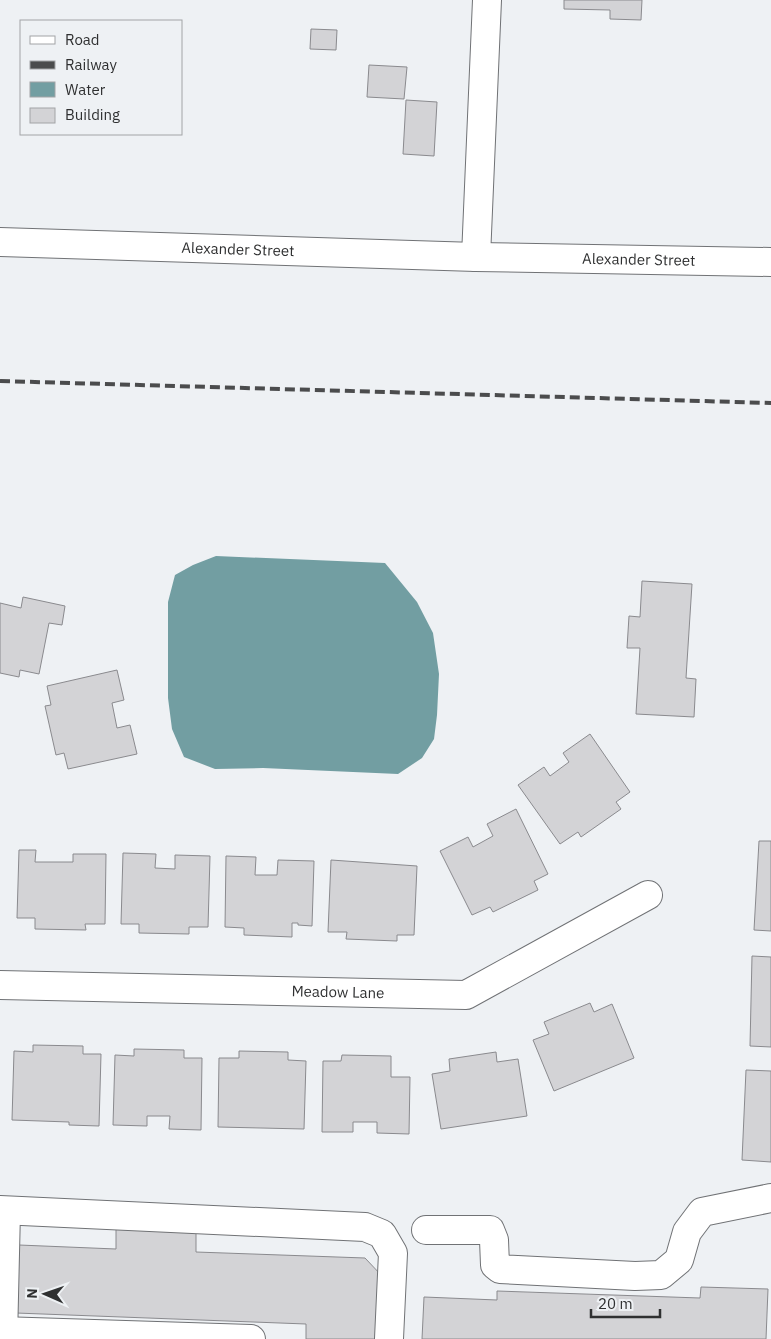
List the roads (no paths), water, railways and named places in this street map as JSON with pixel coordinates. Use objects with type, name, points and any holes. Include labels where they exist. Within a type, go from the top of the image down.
[{"type":"street","points":[[476,257],[487,0]]},
{"type":"street","name":"Alexander Street","points":[[0,242],[476,257],[771,262]]},
{"type":"street","name":"Meadow Lane","points":[[0,985],[466,995],[648,894]]},
{"type":"street","points":[[426,1230],[490,1230],[494,1240],[495,1264],[500,1269],[635,1276],[661,1275],[679,1260],[687,1232],[702,1212],[771,1198]]},
{"type":"street","points":[[251,1339],[2,1334],[3,1211],[365,1227],[382,1234],[393,1253],[389,1339]]},
{"type":"water","points":[[216,556],[385,563],[417,602],[433,633],[439,674],[437,715],[434,739],[422,758],[398,774],[263,768],[215,769],[184,757],[172,729],[168,698],[168,602],[175,575],[193,565]]},
{"type":"railway","points":[[0,381],[771,403]]}]
